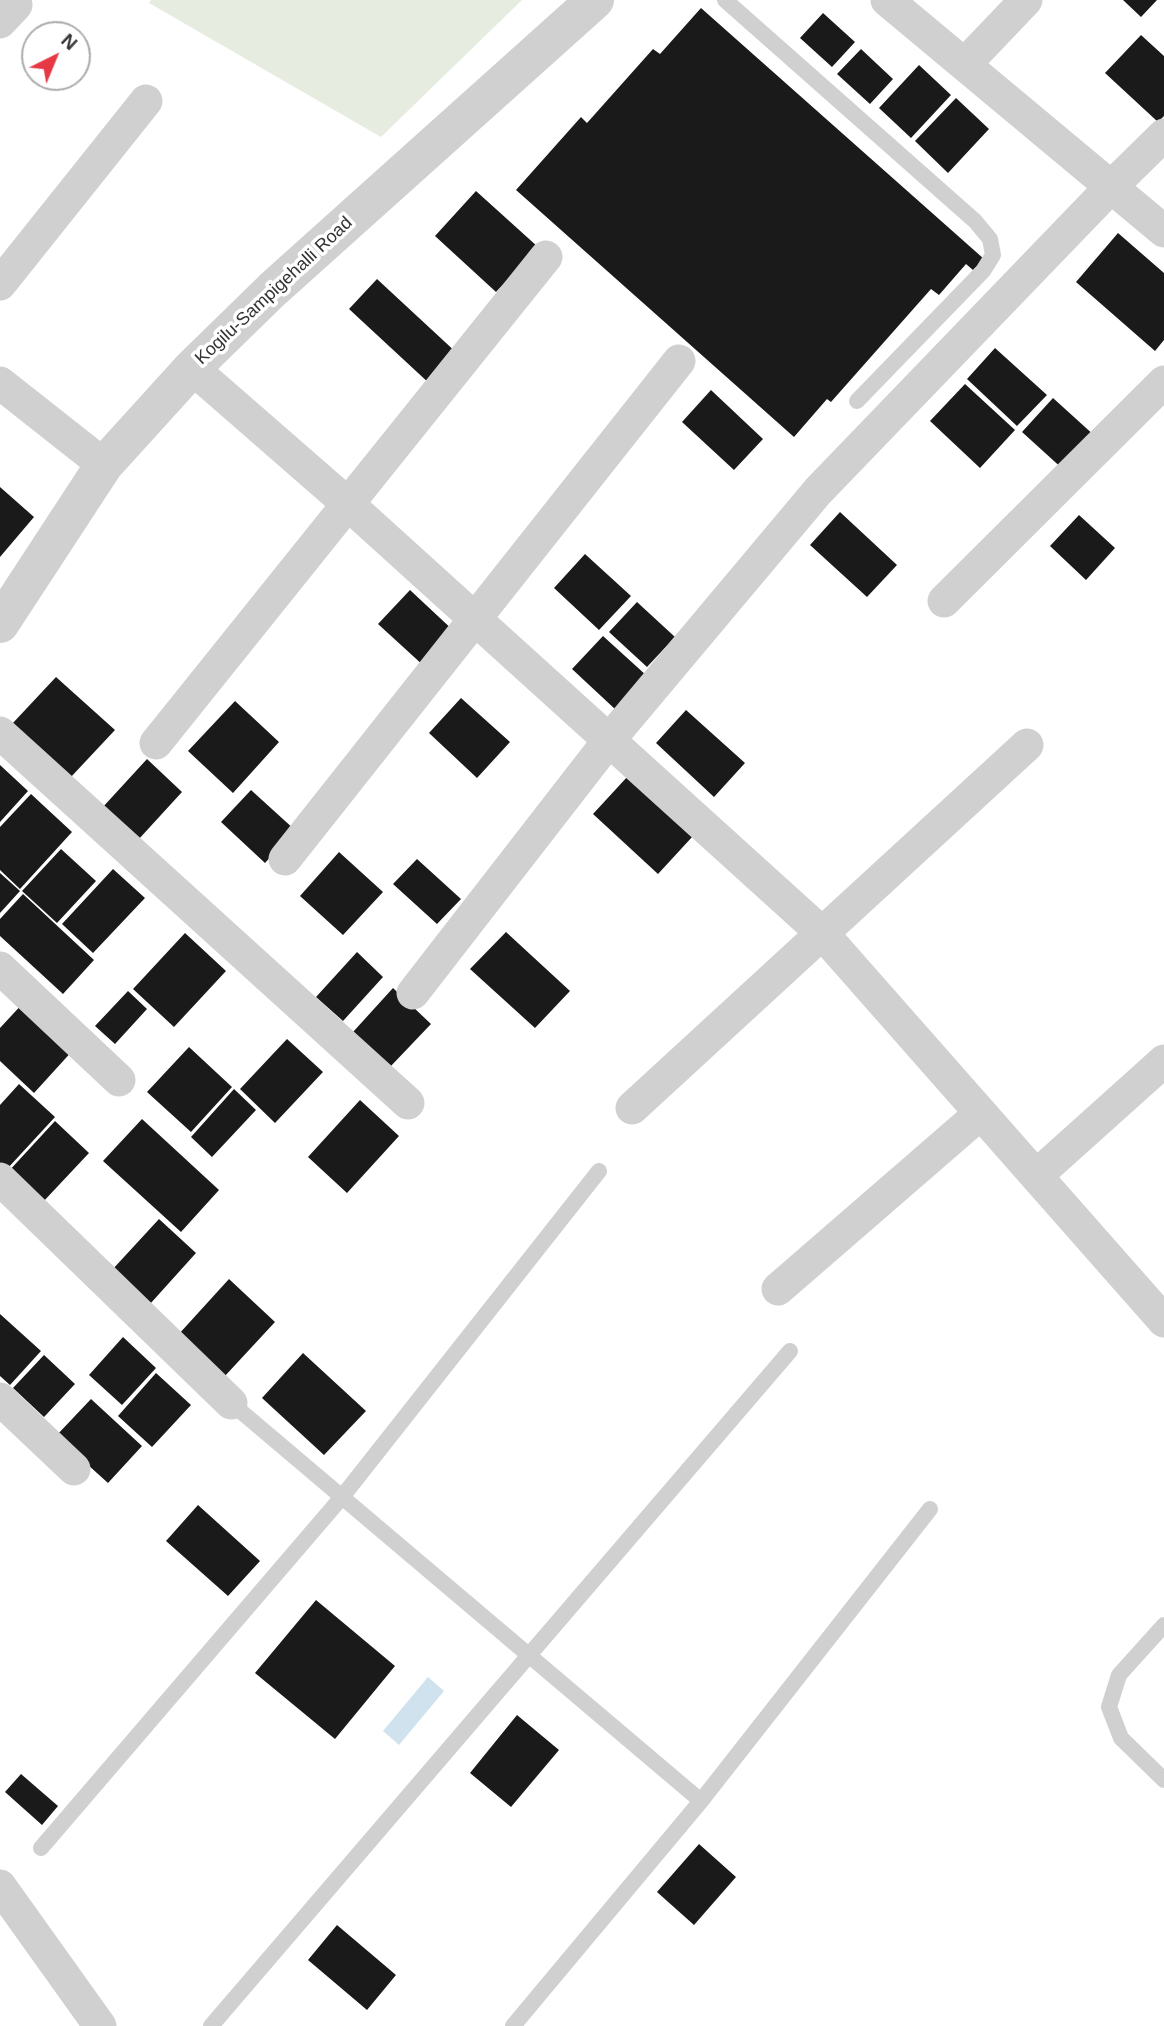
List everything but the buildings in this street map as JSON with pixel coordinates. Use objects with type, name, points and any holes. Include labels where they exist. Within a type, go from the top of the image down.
[{"type":"street","name":"Kogilu-Sampigehalli Road","points":[[0,624],[104,466],[192,368],[273,289],[595,0]]},
{"type":"street","points":[[887,0],[1164,231]]},
{"type":"street","points":[[965,64],[1026,0]]},
{"type":"street","points":[[0,284],[146,101]]},
{"type":"street","points":[[413,993],[610,739],[818,491],[1164,135]]},
{"type":"street","points":[[156,743],[546,257]]},
{"type":"street","points":[[285,859],[679,361]]},
{"type":"street","points":[[192,368],[348,503],[822,933],[1037,1176],[1160,1307]]},
{"type":"street","points":[[944,601],[1164,382]]},
{"type":"street","points":[[0,383],[104,466]]},
{"type":"street","points":[[0,733],[408,1103]]},
{"type":"street","points":[[632,1108],[1027,745]]},
{"type":"street","points":[[0,968],[119,1080]]},
{"type":"street","points":[[1037,1176],[1164,1061]]},
{"type":"street","points":[[778,1289],[981,1113]]},
{"type":"street","points":[[0,1179],[231,1403]]},
{"type":"street","points":[[0,1399],[74,1469]]},
{"type":"street","points":[[0,1886],[100,2026]]},
{"type":"lane","points":[[725,0],[975,221],[990,239],[993,255],[983,271],[857,401]]},
{"type":"lane","points":[[41,1848],[342,1497],[599,1171]]},
{"type":"lane","points":[[211,2026],[790,1351]]},
{"type":"lane","points":[[231,1403],[701,1801]]},
{"type":"lane","points":[[513,2026],[701,1801],[930,1509]]},
{"type":"lane","points":[[1164,1625],[1119,1675],[1109,1707],[1121,1738],[1164,1780]]},
{"type":"shaded area","points":[[151,0],[522,0],[381,137],[149,3]]},
{"type":"water","points":[[428,1677],[444,1691],[399,1745],[383,1731]]}]
